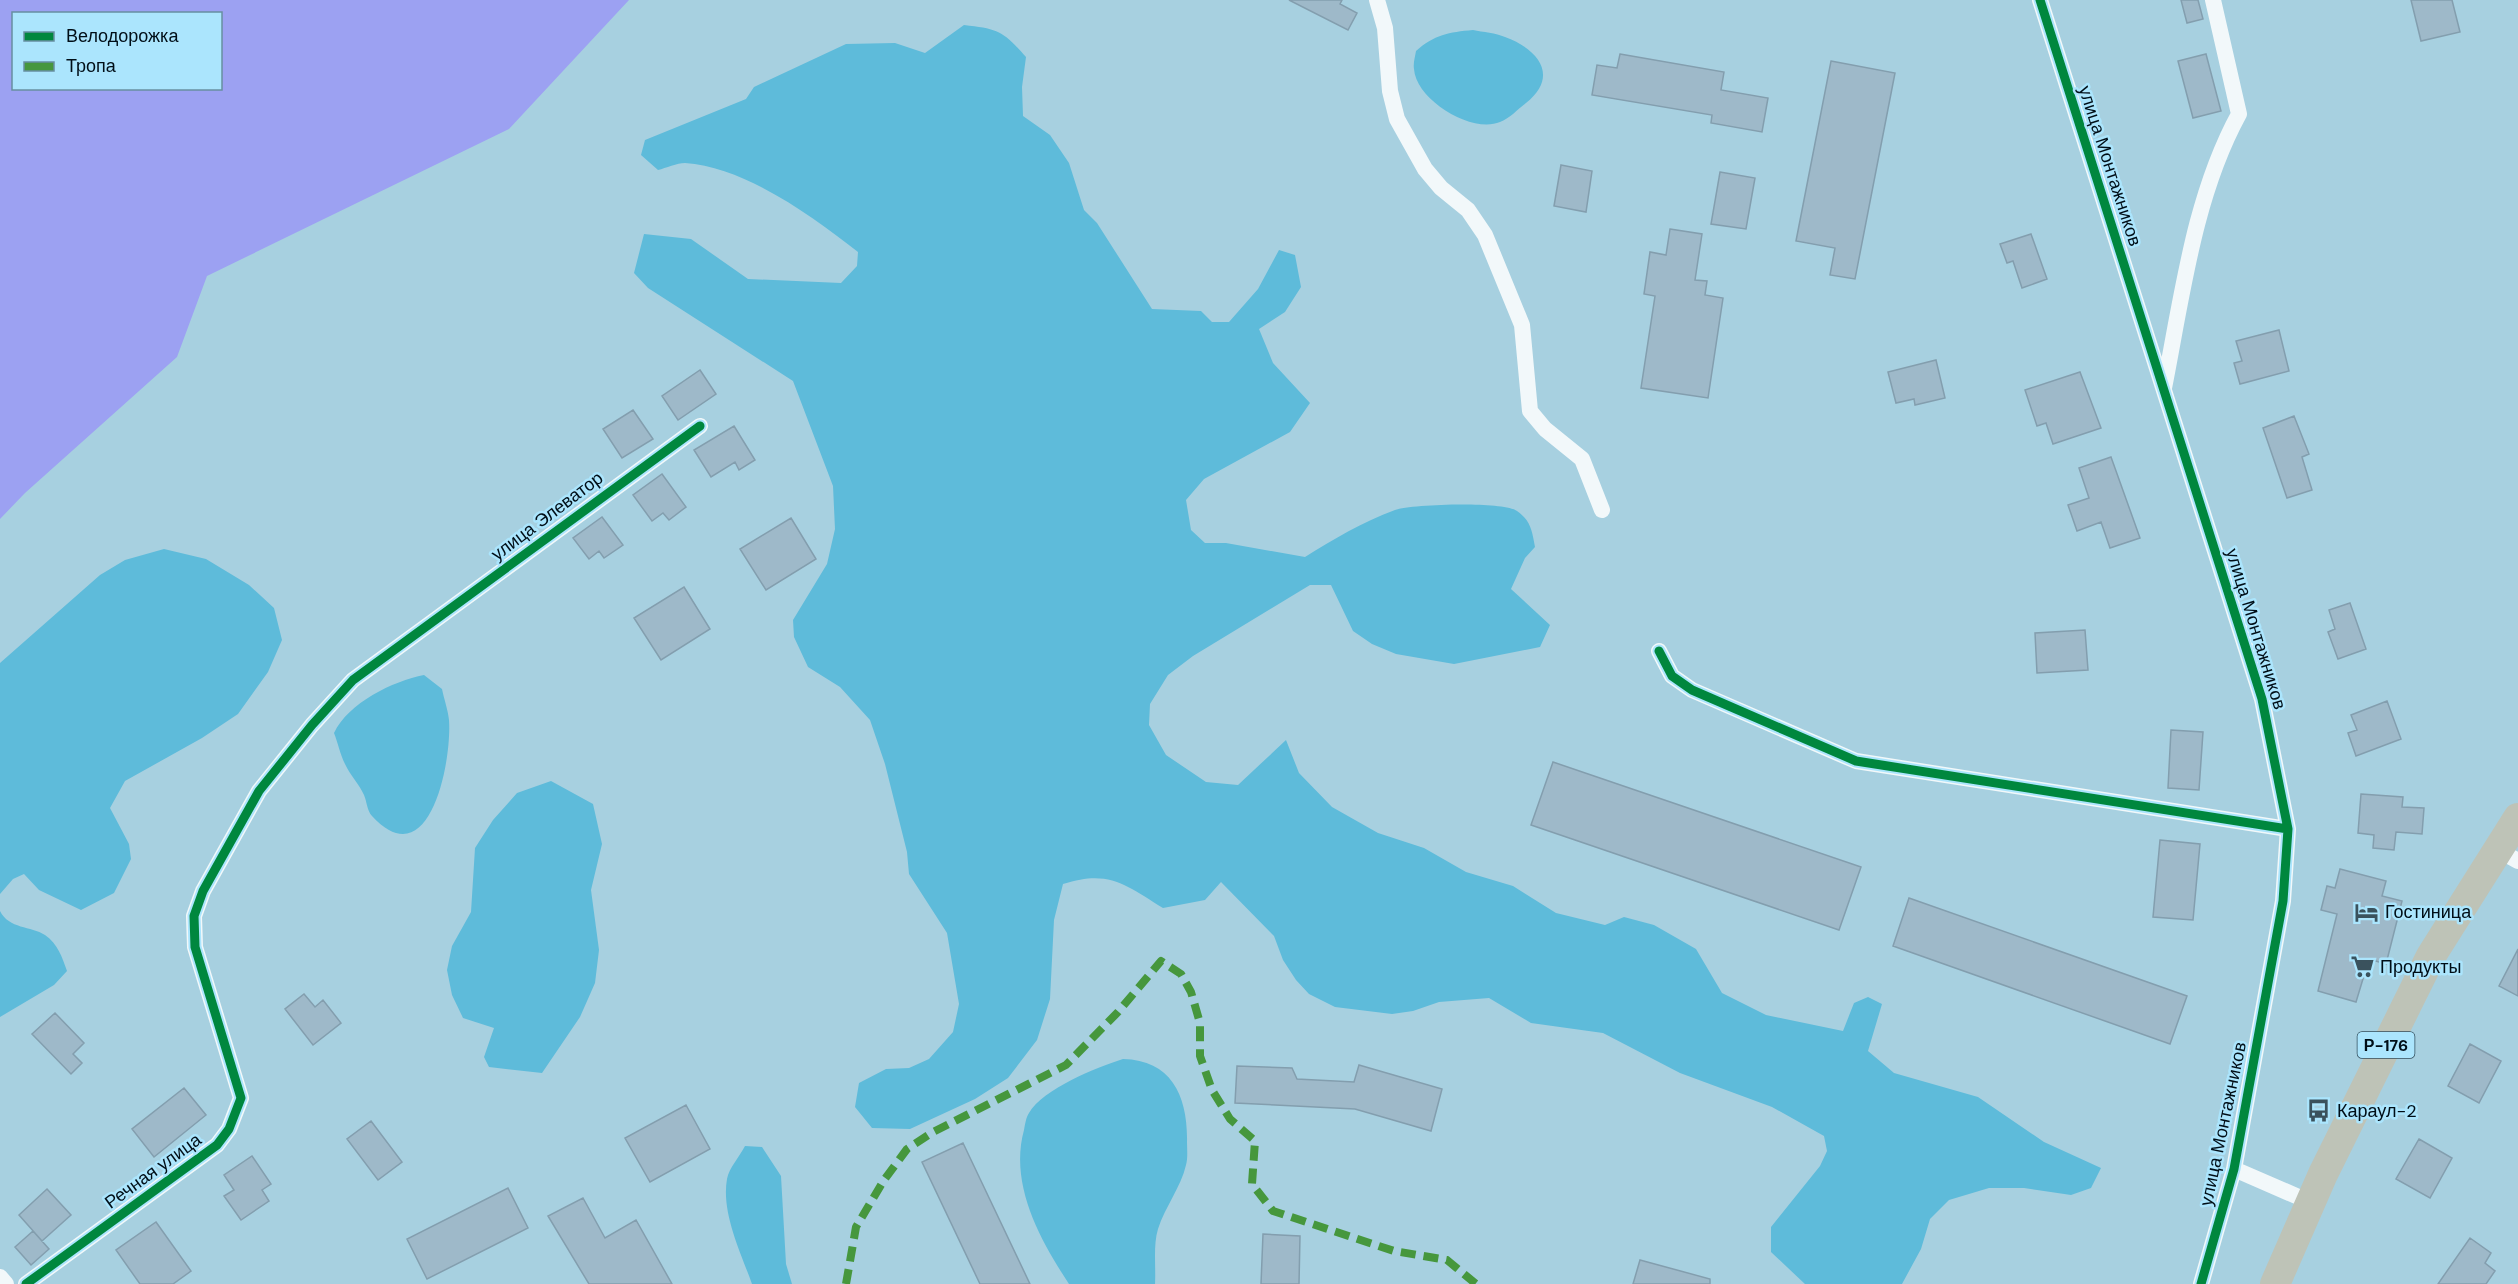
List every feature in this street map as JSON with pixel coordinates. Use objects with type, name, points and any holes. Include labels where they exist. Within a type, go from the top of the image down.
[{"type":"highway","name":"Р-176","points":[[2275,1284],[2310,1202],[2431,956],[2508,855],[2518,818]]},
{"type":"street","points":[[1377,0],[1385,28],[1390,91],[1397,119],[1425,169],[1441,188],[1468,210],[1485,235],[1522,325],[1530,411],[1545,429],[1582,459],[1602,510]]},
{"type":"street","name":"улица Монтажников","points":[[2040,0],[2262,699],[2288,829],[2283,901],[2234,1169],[2201,1284]]},
{"type":"street","points":[[2164,389],[2191,253],[2221,147],[2239,114],[2213,0]]},
{"type":"street","name":"улица Элеватор","points":[[195,947],[194,916],[203,891],[259,791],[312,724],[353,680],[661,452],[700,426]]},
{"type":"street","points":[[1659,651],[1672,676],[1692,690],[1856,761],[2288,829]]},
{"type":"street","name":"Речная улица","points":[[26,1284],[217,1145],[229,1129],[241,1098],[195,947]]},
{"type":"street","points":[[2234,1169],[2310,1202]]},
{"type":"street","points":[[0,1277],[6,1284]]},
{"type":"shaded area","points":[[0,0],[629,0],[509,129],[207,276],[177,357],[25,493],[0,519]]},
{"type":"shaded area","points":[[964,25],[999,33],[1012,42],[1026,57],[1022,87],[1023,116],[1050,135],[1069,163],[1084,210],[1097,223],[1152,309],[1201,311],[1212,322],[1229,322],[1258,289],[1279,250],[1295,255],[1301,287],[1285,312],[1259,329],[1273,363],[1310,403],[1290,432],[1204,479],[1186,500],[1191,530],[1205,543],[1226,543],[1305,557],[1348,531],[1395,510],[1438,505],[1509,508],[1522,515],[1532,531],[1535,547],[1525,558],[1511,589],[1550,625],[1540,647],[1454,664],[1396,654],[1372,644],[1353,631],[1331,585],[1310,585],[1193,656],[1168,675],[1150,704],[1149,725],[1166,755],[1206,782],[1238,785],[1286,740],[1299,773],[1332,807],[1378,833],[1424,848],[1466,872],[1513,886],[1556,913],[1605,925],[1624,917],[1654,925],[1696,949],[1722,993],[1766,1015],[1843,1031],[1854,1003],[1868,997],[1882,1004],[1868,1051],[1894,1073],[1978,1097],[2044,1142],[2101,1168],[2091,1188],[2071,1195],[2024,1188],[1989,1188],[1949,1200],[1930,1219],[1921,1249],[1902,1284],[1805,1284],[1771,1252],[1771,1227],[1820,1166],[1827,1151],[1824,1136],[1772,1107],[1680,1073],[1603,1033],[1531,1023],[1489,998],[1439,1002],[1413,1011],[1392,1014],[1335,1007],[1309,994],[1296,980],[1283,960],[1274,936],[1221,882],[1205,900],[1163,908],[1127,886],[1105,879],[1093,878],[1063,884],[1054,920],[1050,999],[1037,1040],[1008,1078],[975,1099],[910,1129],[872,1128],[855,1107],[859,1083],[886,1069],[909,1068],[929,1059],[953,1032],[959,1004],[947,933],[909,874],[907,852],[885,764],[870,720],[840,687],[808,667],[794,637],[793,620],[827,564],[835,529],[833,486],[793,381],[648,288],[634,273],[644,234],[691,239],[748,279],[841,283],[857,266],[858,252],[799,209],[754,183],[708,166],[685,163],[658,170],[641,155],[645,140],[746,99],[754,87],[846,44],[895,43],[925,53]]},
{"type":"shaded area","points":[[1473,30],[1498,34],[1517,42],[1535,56],[1541,64],[1542,83],[1536,93],[1507,119],[1500,122],[1475,123],[1461,119],[1435,103],[1417,81],[1414,67],[1416,51],[1442,35]]},
{"type":"shaded area","points":[[164,549],[206,559],[249,585],[274,608],[282,640],[268,672],[238,714],[202,738],[125,781],[110,808],[129,844],[131,859],[114,893],[81,910],[39,890],[24,874],[13,879],[0,894],[0,663],[100,575],[125,560]]},
{"type":"shaded area","points":[[424,675],[442,689],[448,712],[449,738],[446,761],[433,807],[423,824],[409,833],[392,832],[370,814],[360,787],[343,760],[334,733],[341,722],[360,703],[399,682]]},
{"type":"shaded area","points":[[551,781],[593,804],[602,844],[591,890],[599,950],[595,983],[580,1017],[542,1073],[489,1067],[484,1057],[494,1028],[463,1018],[452,995],[447,970],[452,946],[471,912],[475,848],[493,820],[517,793]]},
{"type":"shaded area","points":[[0,911],[9,921],[39,932],[53,942],[67,971],[54,985],[0,1017]]},
{"type":"shaded area","points":[[1123,1059],[1154,1066],[1174,1084],[1180,1096],[1187,1126],[1186,1165],[1156,1235],[1155,1284],[1069,1284],[1038,1230],[1024,1191],[1020,1150],[1026,1121],[1036,1104],[1058,1087],[1099,1067]]},
{"type":"shaded area","points":[[745,1146],[762,1147],[781,1176],[786,1264],[792,1284],[752,1284],[738,1246],[729,1219],[726,1192],[728,1175]]},
{"type":"building","points":[[1289,0],[1342,0],[1340,4],[1357,13],[1348,30]]},
{"type":"building","points":[[2181,0],[2198,0],[2203,19],[2187,23]]},
{"type":"building","points":[[2411,0],[2452,0],[2460,32],[2421,41]]},
{"type":"building","points":[[1620,54],[1724,72],[1721,90],[1768,98],[1762,132],[1711,123],[1712,115],[1592,95],[1597,65],[1617,68]]},
{"type":"building","points":[[2206,54],[2221,111],[2193,118],[2178,61]]},
{"type":"building","points":[[1831,61],[1895,73],[1855,279],[1830,275],[1835,248],[1796,241]]},
{"type":"building","points":[[1561,165],[1592,171],[1586,212],[1554,206]]},
{"type":"building","points":[[1720,172],[1755,178],[1746,229],[1711,224]]},
{"type":"building","points":[[1670,229],[1702,234],[1695,280],[1707,281],[1705,295],[1723,298],[1708,398],[1641,388],[1655,296],[1644,294],[1650,252],[1666,255]]},
{"type":"building","points":[[2031,234],[2047,279],[2022,288],[2013,261],[2007,263],[2000,244]]},
{"type":"building","points":[[2279,330],[2289,371],[2240,384],[2234,363],[2242,361],[2236,341]]},
{"type":"building","points":[[1936,360],[1945,398],[1915,405],[1914,399],[1896,403],[1888,372]]},
{"type":"building","points":[[700,370],[716,394],[678,420],[662,396]]},
{"type":"building","points":[[2080,372],[2101,428],[2053,444],[2046,423],[2037,426],[2025,390]]},
{"type":"building","points":[[633,410],[653,439],[622,458],[603,429]]},
{"type":"building","points":[[2294,416],[2309,454],[2302,457],[2312,490],[2287,498],[2263,428]]},
{"type":"building","points":[[734,426],[755,460],[739,470],[735,462],[711,477],[694,450]]},
{"type":"building","points":[[2111,457],[2140,538],[2110,548],[2101,522],[2077,531],[2068,505],[2089,498],[2079,468]]},
{"type":"building","points":[[662,474],[686,507],[669,520],[663,513],[652,521],[633,495]]},
{"type":"building","points":[[602,517],[623,545],[604,558],[599,551],[589,559],[573,538]]},
{"type":"building","points":[[791,518],[816,559],[766,590],[740,549]]},
{"type":"building","points":[[684,587],[710,629],[661,660],[634,618]]},
{"type":"building","points":[[2350,603],[2366,649],[2338,659],[2328,632],[2335,629],[2329,610]]},
{"type":"building","points":[[2085,630],[2088,670],[2037,673],[2035,633]]},
{"type":"building","points":[[2387,701],[2401,739],[2356,756],[2348,733],[2357,730],[2351,715]]},
{"type":"building","points":[[2171,730],[2203,732],[2199,790],[2168,788]]},
{"type":"building","points":[[1553,762],[1861,867],[1839,930],[1531,825]]},
{"type":"building","points":[[2361,794],[2403,797],[2402,807],[2424,808],[2422,834],[2396,832],[2394,850],[2373,848],[2374,835],[2358,833]]},
{"type":"building","points":[[2160,840],[2200,844],[2193,920],[2153,917]]},
{"type":"building","points":[[2340,869],[2386,881],[2382,896],[2402,901],[2386,964],[2369,959],[2356,1002],[2318,991],[2337,914],[2321,910],[2327,886],[2335,888]]},
{"type":"building","points":[[1909,898],[2187,996],[2170,1044],[1893,946]]},
{"type":"building","points":[[2518,949],[2518,996],[2499,986]]},
{"type":"building","points":[[304,994],[315,1007],[323,1000],[341,1023],[313,1045],[285,1009]]},
{"type":"building","points":[[55,1013],[84,1043],[73,1054],[82,1063],[71,1074],[32,1034]]},
{"type":"building","points":[[2470,1044],[2501,1061],[2479,1103],[2448,1086]]},
{"type":"building","points":[[1359,1065],[1442,1089],[1431,1131],[1355,1109],[1235,1103],[1237,1066],[1292,1068],[1297,1079],[1354,1082]]},
{"type":"building","points":[[184,1088],[206,1115],[154,1157],[132,1129]]},
{"type":"building","points":[[686,1105],[710,1149],[650,1182],[625,1138]]},
{"type":"building","points":[[371,1121],[402,1162],[378,1180],[347,1139]]},
{"type":"building","points":[[2419,1139],[2452,1158],[2430,1198],[2396,1179]]},
{"type":"building","points":[[963,1143],[1030,1284],[980,1284],[922,1162]]},
{"type":"building","points":[[252,1156],[271,1184],[262,1190],[269,1201],[241,1220],[224,1196],[234,1190],[224,1175]]},
{"type":"building","points":[[508,1188],[528,1228],[427,1279],[407,1239]]},
{"type":"building","points":[[47,1189],[71,1215],[42,1241],[19,1215]]},
{"type":"building","points":[[583,1198],[605,1238],[636,1220],[672,1284],[589,1284],[548,1216]]},
{"type":"building","points":[[156,1222],[191,1271],[173,1284],[140,1284],[116,1250]]},
{"type":"building","points":[[33,1231],[49,1249],[31,1265],[15,1247]]},
{"type":"building","points":[[1263,1234],[1300,1236],[1299,1284],[1261,1284]]},
{"type":"building","points":[[2470,1238],[2491,1253],[2485,1263],[2495,1271],[2486,1284],[2438,1284]]},
{"type":"building","points":[[1640,1260],[1710,1279],[1710,1284],[1633,1284]]},
{"type":"marked path","points":[[846,1284],[856,1227],[884,1180],[907,1149],[933,1132],[1066,1065],[1118,1012],[1161,961],[1181,974],[1191,992],[1200,1023],[1200,1056],[1212,1090],[1230,1119],[1255,1141],[1252,1184],[1273,1211],[1394,1251],[1447,1260],[1476,1284]]},
{"type":"cycle path","points":[[2040,0],[2262,699],[2288,829],[2283,901],[2234,1169],[2201,1284]]},
{"type":"cycle path","points":[[26,1284],[217,1145],[229,1129],[241,1098],[195,947],[194,916],[203,891],[259,791],[312,725],[353,680],[700,426]]},
{"type":"cycle path","points":[[1659,651],[1672,676],[1692,690],[1856,761],[2288,829]]},
{"type":"place","name":"Гостиница","points":[[2367,912]]},
{"type":"place","name":"Продукты","points":[[2362,967]]},
{"type":"place","name":"Караул-2","points":[[2319,1111]]}]
